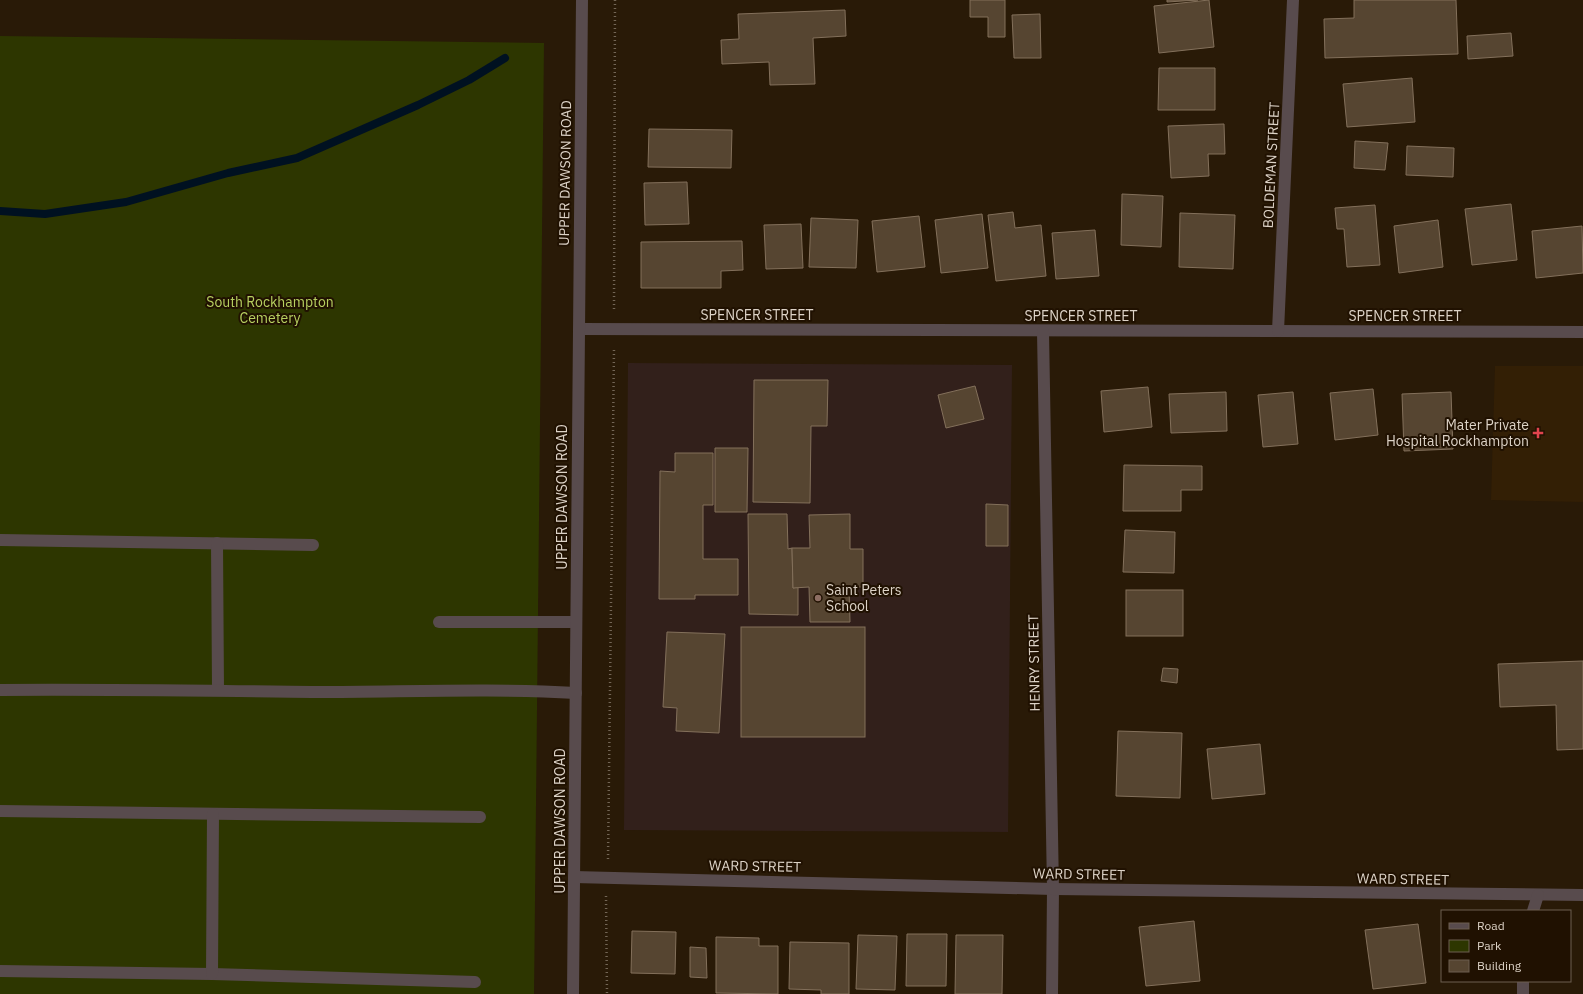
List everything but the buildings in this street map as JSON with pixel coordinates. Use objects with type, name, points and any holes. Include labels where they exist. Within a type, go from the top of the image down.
[{"type":"street","name":"UPPER DAWSON ROAD","points":[[573,994],[582,0]]},
{"type":"street","name":"BOLDEMAN STREET","points":[[1278,331],[1294,0]]},
{"type":"street","name":"SPENCER STREET","points":[[579,329],[1043,332],[1583,332]]},
{"type":"street","name":"HENRY STREET","points":[[1043,332],[1053,889],[1052,994]]},
{"type":"street","points":[[0,540],[313,545]]},
{"type":"street","points":[[217,543],[218,690]]},
{"type":"street","points":[[440,622],[576,622]]},
{"type":"street","points":[[0,690],[537,691],[576,693]]},
{"type":"street","points":[[0,811],[480,817]]},
{"type":"street","points":[[212,974],[213,814]]},
{"type":"street","name":"WARD STREET","points":[[574,877],[1053,889],[1583,895]]},
{"type":"street","points":[[1534,910],[1538,895]]},
{"type":"street","points":[[0,971],[212,974],[475,982]]},
{"type":"street","points":[[1523,982],[1523,994]]},
{"type":"path","points":[[607,994],[607,878],[609,848],[614,329],[615,0]]},
{"type":"shaded area","name":"Saint Peters School","points":[[628,363],[1012,365],[1008,832],[624,830]]},
{"type":"shaded area","name":"Mater Private Hospital Rockhampton","points":[[1495,366],[1583,366],[1583,502],[1491,500]]},
{"type":"green space","name":"South Rockhampton Cemetery","points":[[0,36],[544,43],[534,994],[0,994]]},
{"type":"waterway","points":[[0,211],[45,214],[126,202],[228,173],[297,158],[418,105],[469,80],[505,58]]},
{"type":"place","name":"Mater Private Hospital Rockhampton","points":[[1538,433]]},
{"type":"place","name":"Saint Peters School","points":[[818,598]]}]
